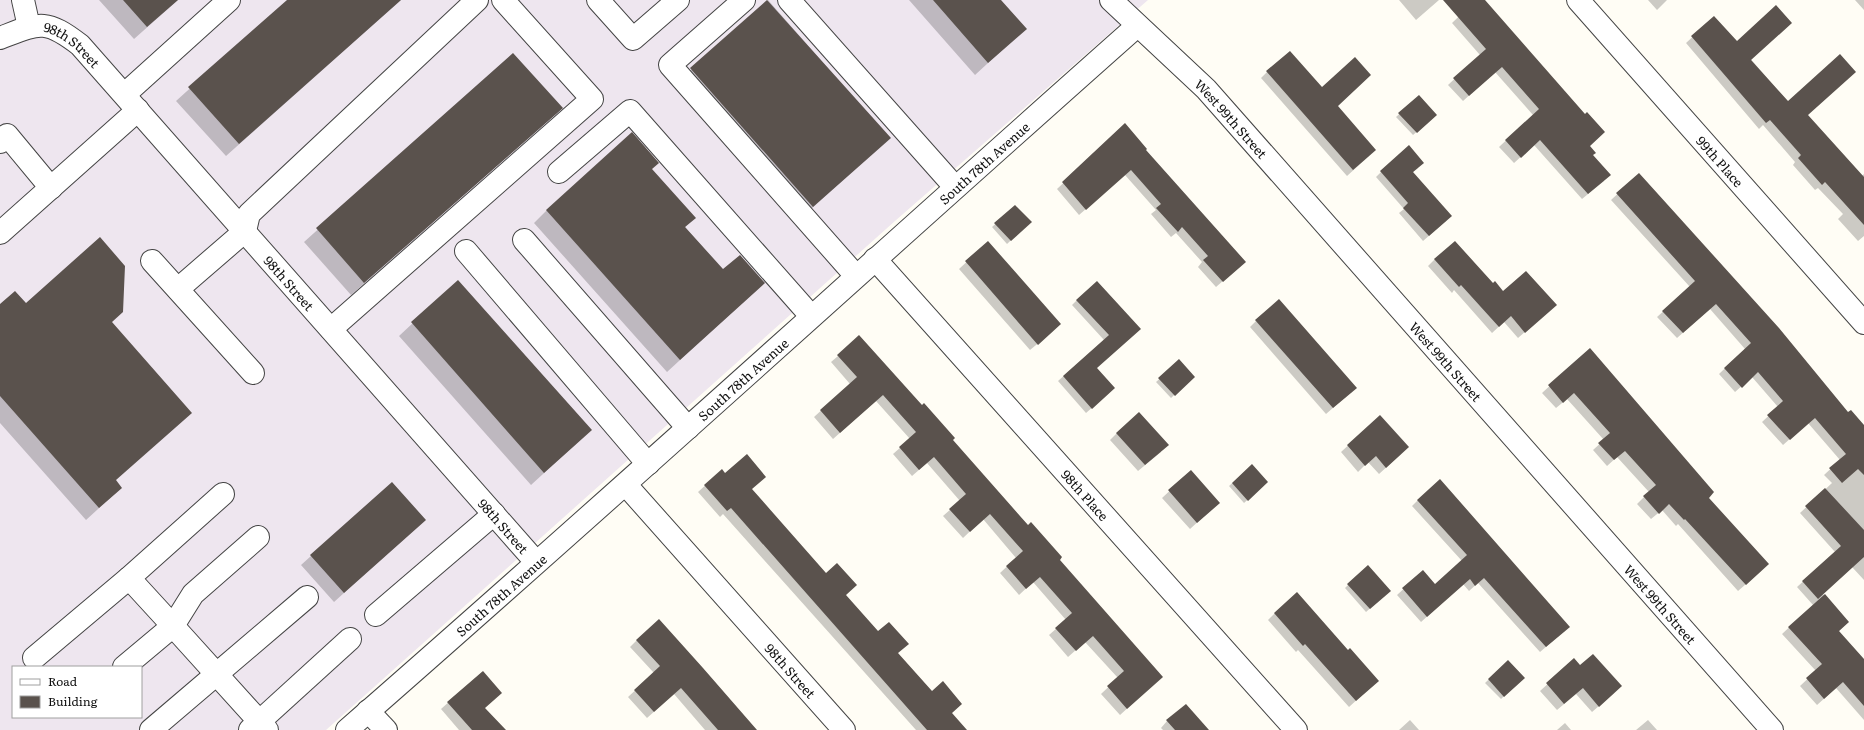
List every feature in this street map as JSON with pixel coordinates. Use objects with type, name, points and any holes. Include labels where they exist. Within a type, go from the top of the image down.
[{"type":"street","points":[[22,0],[29,27]]},
{"type":"street","points":[[0,233],[51,188],[229,0]]},
{"type":"street","points":[[178,289],[245,231],[249,214],[477,0]]},
{"type":"street","points":[[331,329],[592,99],[503,0]]},
{"type":"street","points":[[598,0],[633,39],[678,0]]},
{"type":"street","points":[[744,0],[670,65],[856,276]]},
{"type":"street","points":[[789,0],[955,187]]},
{"type":"street","name":"West 99th Street","points":[[1111,0],[1206,89],[1772,730]]},
{"type":"street","name":"99th Place","points":[[1578,0],[1864,323]]},
{"type":"street","name":"98th Street","points":[[0,38],[29,27],[44,25],[61,30],[80,45],[536,562]]},
{"type":"street","name":"South 78th Avenue","points":[[347,730],[536,562],[626,485],[811,316],[1138,26]]},
{"type":"street","points":[[559,172],[630,111],[811,316]]},
{"type":"street","points":[[0,142],[7,135],[51,188]]},
{"type":"street","points":[[524,240],[688,428]]},
{"type":"street","points":[[466,251],[648,464]]},
{"type":"street","name":"98th Place","points":[[875,259],[1296,730]]},
{"type":"street","points":[[152,261],[253,373]]},
{"type":"street","name":"98th Street","points":[[626,485],[844,730]]},
{"type":"street","points":[[34,658],[129,578],[223,494]]},
{"type":"street","points":[[376,615],[494,514]]},
{"type":"street","points":[[125,666],[173,626],[193,594],[258,537]]},
{"type":"street","points":[[129,578],[217,674],[259,727],[350,639]]},
{"type":"street","points":[[151,730],[306,598]]},
{"type":"street","points":[[368,711],[386,730]]},
{"type":"shaded area","points":[[0,0],[1148,0],[895,221],[326,730],[0,730]]},
{"type":"building","points":[[123,0],[178,0],[147,27]]},
{"type":"building","points":[[287,0],[401,0],[239,144],[188,87]]},
{"type":"building","points":[[767,0],[891,138],[813,207],[690,68]]},
{"type":"building","points":[[933,0],[1001,0],[1027,29],[988,63]]},
{"type":"building","points":[[1443,0],[1485,0],[1585,114],[1587,112],[1605,132],[1590,146],[1596,153],[1593,155],[1611,175],[1588,194],[1540,140],[1521,158],[1505,140],[1539,109],[1502,67],[1469,96],[1453,78],[1486,49]]},
{"type":"building","points":[[1776,5],[1792,23],[1751,60],[1788,101],[1840,54],[1856,72],[1808,115],[1864,177],[1864,225],[1825,182],[1822,185],[1798,158],[1801,155],[1770,120],[1766,123],[1691,36],[1714,16],[1737,41]]},
{"type":"building","points":[[1290,51],[1322,87],[1355,57],[1371,75],[1338,106],[1376,150],[1353,170],[1266,71]]},
{"type":"building","points":[[513,53],[563,108],[364,283],[316,228]]},
{"type":"building","points":[[1419,95],[1437,115],[1417,133],[1398,113]]},
{"type":"building","points":[[1125,123],[1147,149],[1146,150],[1246,262],[1223,282],[1203,260],[1208,256],[1182,227],[1178,232],[1156,208],[1161,204],[1131,170],[1086,210],[1062,182]]},
{"type":"building","points":[[632,132],[659,163],[652,169],[696,218],[685,227],[723,269],[740,255],[765,283],[680,360],[546,210]]},
{"type":"building","points":[[1409,145],[1424,163],[1413,172],[1452,216],[1429,236],[1403,208],[1408,203],[1380,171]]},
{"type":"building","points":[[1639,173],[1779,328],[1848,412],[1851,410],[1864,425],[1864,475],[1858,469],[1842,483],[1829,468],[1846,454],[1815,418],[1790,440],[1767,415],[1783,401],[1758,372],[1742,388],[1724,368],[1751,343],[1716,304],[1683,333],[1662,311],[1695,281],[1616,193]]},
{"type":"building","points":[[1015,205],[1032,222],[1011,241],[994,223]]},
{"type":"building","points":[[100,237],[125,266],[123,312],[112,322],[192,413],[116,480],[122,488],[99,508],[0,396],[0,304],[15,291],[26,303]]},
{"type":"building","points":[[988,241],[1061,324],[1038,345],[965,261]]},
{"type":"building","points":[[1455,241],[1493,283],[1495,281],[1503,291],[1526,271],[1557,305],[1525,333],[1511,316],[1499,327],[1461,285],[1459,287],[1434,259]]},
{"type":"building","points":[[458,280],[592,430],[544,473],[411,322]]},
{"type":"building","points":[[1097,281],[1141,329],[1097,368],[1115,388],[1092,409],[1063,376],[1109,335],[1076,300]]},
{"type":"building","points":[[1279,299],[1357,388],[1333,408],[1255,320]]},
{"type":"building","points":[[859,335],[922,405],[924,403],[955,438],[953,440],[1028,525],[1031,522],[1062,557],[1060,560],[1163,677],[1127,709],[1107,686],[1124,671],[1093,636],[1076,651],[1055,628],[1072,613],[1040,577],[1026,589],[1006,566],[1023,551],[990,514],[970,532],[949,509],[966,494],[934,457],[919,470],[899,447],[916,432],[883,395],[840,433],[820,410],[857,377],[837,355]]},
{"type":"building","points":[[1590,348],[1714,492],[1709,498],[1769,564],[1746,585],[1685,519],[1684,520],[1669,504],[1659,514],[1643,496],[1656,485],[1625,451],[1614,460],[1598,443],[1610,433],[1574,393],[1563,403],[1548,385]]},
{"type":"building","points":[[1179,359],[1195,377],[1175,396],[1158,378]]},
{"type":"building","points":[[1139,412],[1169,445],[1145,465],[1116,433]]},
{"type":"building","points":[[1380,415],[1409,447],[1386,468],[1376,456],[1365,466],[1347,445]]},
{"type":"building","points":[[747,454],[766,477],[752,489],[826,573],[837,563],[857,585],[846,595],[878,631],[889,622],[909,644],[898,653],[932,691],[943,681],[962,704],[952,713],[967,730],[927,730],[731,508],[727,511],[704,485],[722,469],[725,473]]},
{"type":"building","points":[[1252,464],[1268,482],[1248,501],[1232,483]]},
{"type":"building","points":[[1191,470],[1220,503],[1197,523],[1168,490]]},
{"type":"building","points":[[1440,479],[1570,627],[1546,647],[1484,578],[1475,586],[1470,579],[1427,617],[1402,588],[1423,570],[1435,584],[1467,555],[1417,500]]},
{"type":"building","points":[[392,482],[426,520],[344,593],[310,555]]},
{"type":"building","points":[[1825,488],[1864,530],[1864,557],[1818,599],[1802,581],[1841,546],[1805,506]]},
{"type":"building","points":[[1368,565],[1391,591],[1370,609],[1347,584]]},
{"type":"building","points":[[1297,592],[1348,650],[1350,648],[1379,681],[1356,701],[1305,644],[1303,646],[1274,613]]},
{"type":"building","points":[[1825,594],[1849,622],[1839,631],[1864,659],[1864,706],[1843,682],[1824,699],[1806,678],[1822,664],[1788,627]]},
{"type":"building","points":[[659,619],[757,730],[718,730],[681,688],[654,712],[634,690],[660,666],[636,640]]},
{"type":"building","points":[[1593,654],[1622,686],[1599,707],[1583,688],[1564,704],[1546,683],[1574,658],[1580,665]]},
{"type":"building","points":[[1508,660],[1525,678],[1504,697],[1488,679]]},
{"type":"building","points":[[483,671],[502,693],[485,708],[506,730],[472,730],[447,702]]},
{"type":"building","points":[[1186,704],[1209,730],[1175,730],[1166,720]]}]
